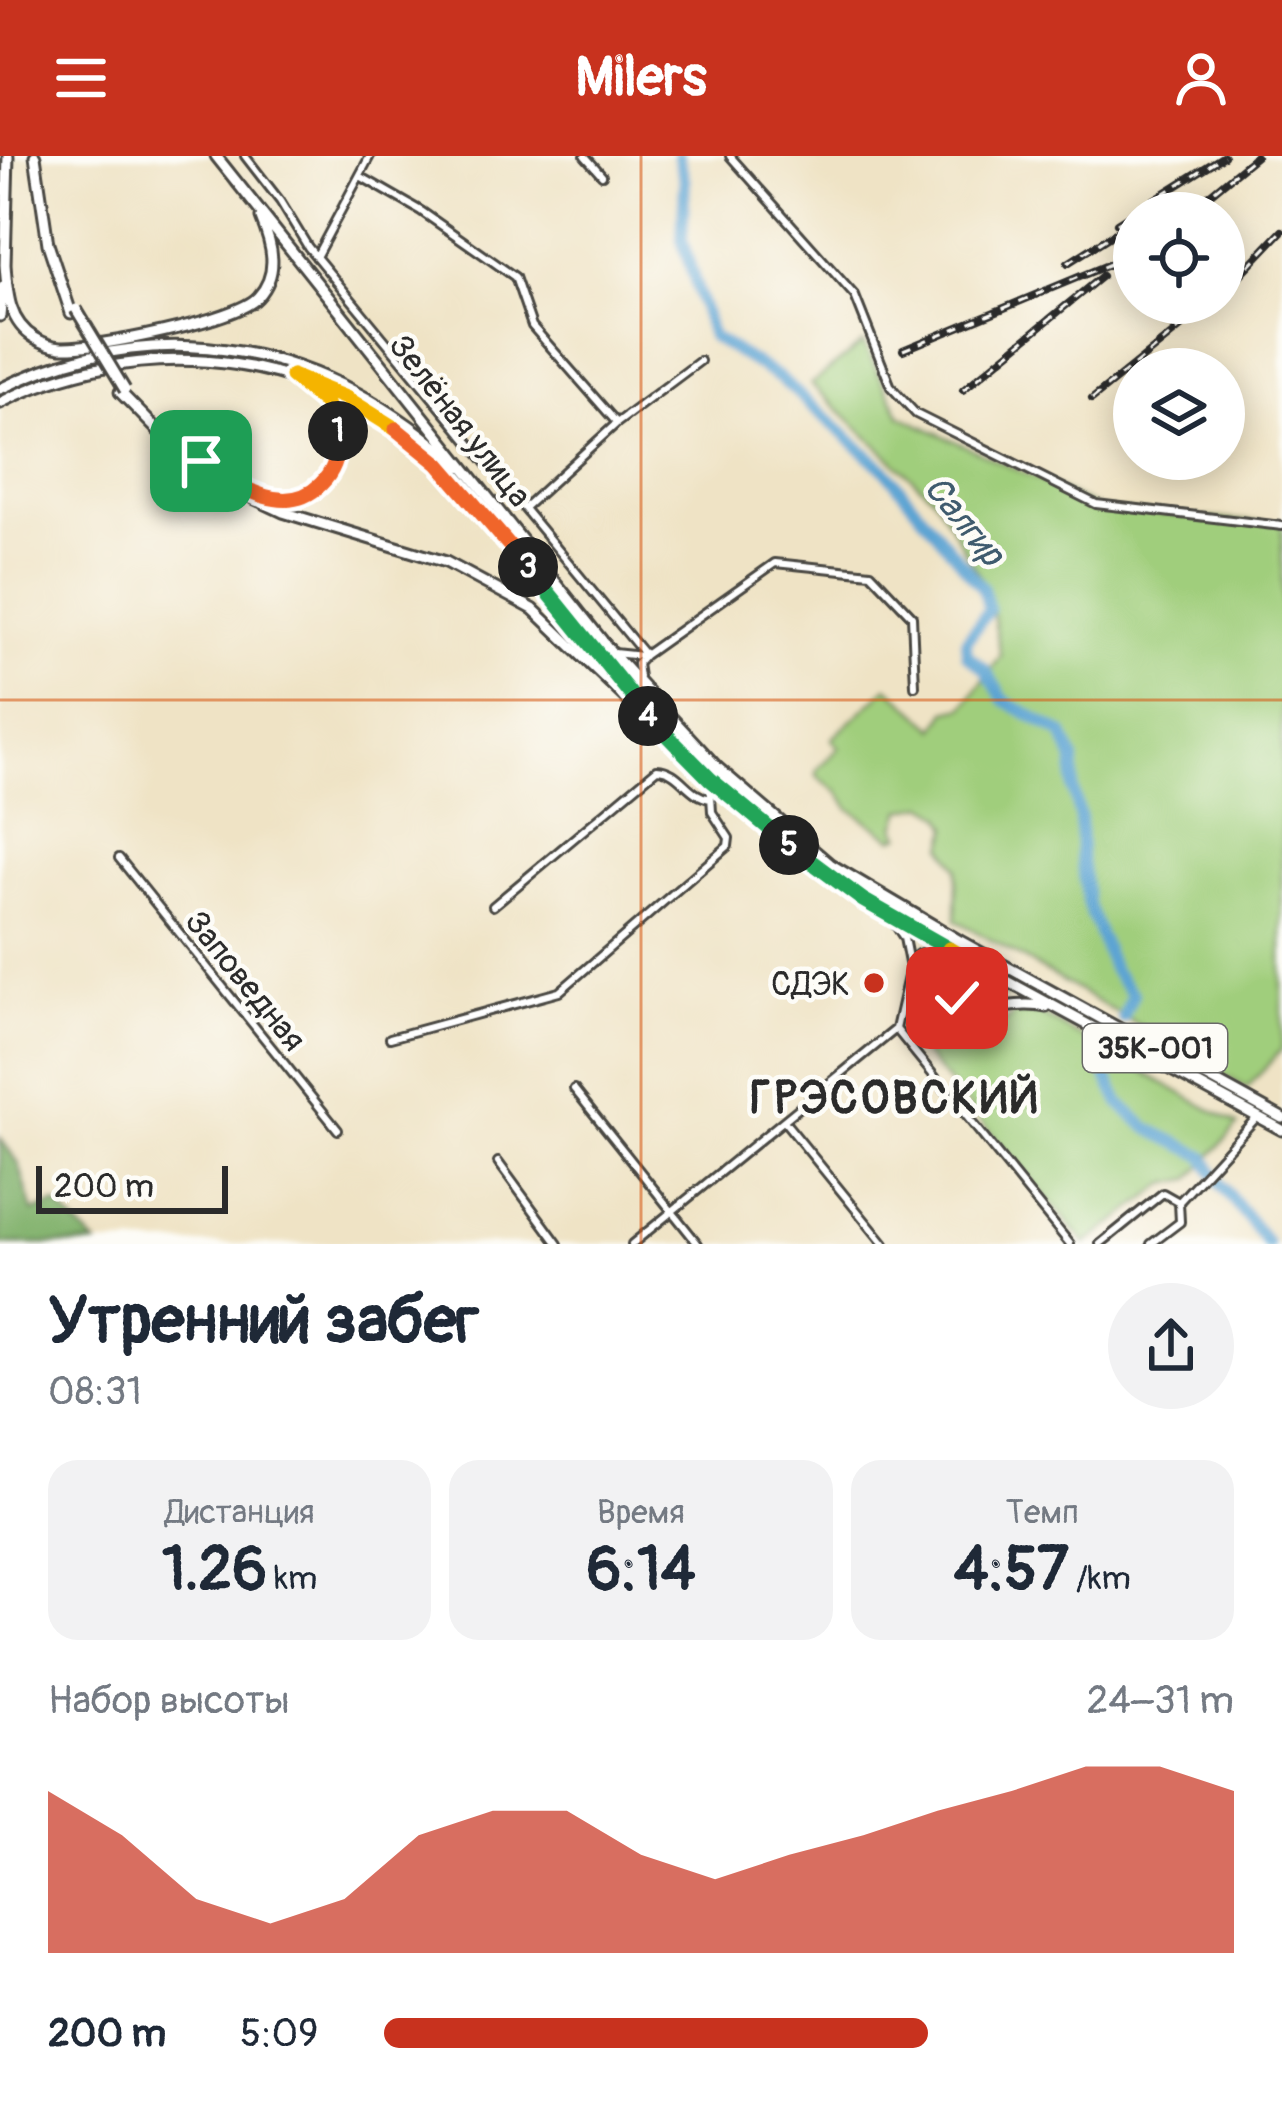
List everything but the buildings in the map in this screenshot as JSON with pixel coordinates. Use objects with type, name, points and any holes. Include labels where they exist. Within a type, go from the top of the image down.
[{"type":"main road","points":[[0,316],[8,156]]},
{"type":"main road","points":[[38,156],[53,243],[74,311],[122,391],[176,449],[247,495],[283,512],[433,557],[495,585],[565,636],[638,707]]},
{"type":"main road","name":"Зелёная улица","points":[[216,156],[612,652],[718,768]]},
{"type":"main road","points":[[5,264],[12,312],[28,334],[49,345],[76,346],[223,317],[255,302],[272,272],[272,246],[255,205]]},
{"type":"main road","points":[[0,389],[59,363],[105,352],[185,346],[246,352],[295,365],[368,397],[413,426],[476,483]]},
{"type":"main road","name":"35К-001","points":[[0,404],[73,374],[135,362],[218,361],[292,376],[363,408],[439,464],[638,707],[710,779],[824,873],[941,945],[1282,1130]]},
{"type":"main road","points":[[122,391],[201,461],[262,496],[289,499],[322,482],[334,465],[339,440],[330,409],[292,376]]},
{"type":"main road","name":"35К-001","points":[[718,768],[860,884],[1282,1118]]},
{"type":"main road","points":[[1028,978],[982,957],[963,957],[956,968],[954,992],[969,1008],[1024,1003],[1063,1011]]},
{"type":"street","points":[[245,156],[316,257],[643,657]]},
{"type":"street","points":[[316,257],[370,156]]},
{"type":"street","points":[[585,156],[602,175]]},
{"type":"street","points":[[730,156],[855,296],[891,387],[916,414],[1096,504],[1282,526]]},
{"type":"street","points":[[360,176],[421,211],[515,277],[532,326],[617,423]]},
{"type":"street","points":[[524,508],[617,423],[700,361]]},
{"type":"street","points":[[718,768],[637,672],[643,657],[775,563],[871,573],[912,616],[915,686]]},
{"type":"street","points":[[612,652],[643,657]]},
{"type":"street","points":[[493,906],[657,770],[673,773],[695,796],[711,799]]},
{"type":"street","points":[[390,1038],[559,992],[728,846],[729,838],[712,812],[710,779]]},
{"type":"street","name":"Заповедная","points":[[119,858],[338,1130]]},
{"type":"street","points":[[888,914],[904,938],[909,972]]},
{"type":"street","points":[[632,1244],[896,1030],[909,972],[918,954],[957,945],[982,957]]},
{"type":"street","points":[[909,972],[928,963],[956,968]]},
{"type":"street","points":[[896,1030],[1070,1244]]},
{"type":"street","points":[[574,1089],[698,1244]]},
{"type":"street","points":[[1150,1244],[1180,1222],[1179,1202],[1257,1117]]},
{"type":"street","points":[[784,1120],[884,1244]]},
{"type":"street","points":[[498,1162],[558,1244]]},
{"type":"street","points":[[1100,1244],[1162,1193],[1179,1202]]},
{"type":"green space","points":[[863,343],[901,416],[1101,509],[1282,524],[1282,1049],[1247,1088],[956,920],[957,868],[944,846],[949,827],[942,815],[925,805],[902,810],[896,827],[901,835],[893,838],[850,809],[817,776],[817,770],[839,748],[832,739],[888,687],[936,729],[947,711],[964,707],[1001,656],[989,593],[936,500],[811,384]]},
{"type":"green space","points":[[942,966],[948,971],[945,997],[980,1038],[986,1026],[1007,1021],[1015,1013],[1038,1013],[1238,1125],[1191,1179],[1166,1184],[1086,1244],[905,1032],[904,1009],[914,979]]},
{"type":"green space","points":[[974,969],[1018,993],[973,1000],[962,993],[960,980]]},
{"type":"green space","points":[[0,1138],[19,1164],[33,1212],[56,1204],[96,1244],[0,1244]]},
{"type":"waterway","name":"Салгир","points":[[678,156],[685,181],[682,240],[712,337],[781,379],[886,471],[983,589],[989,609],[966,641],[967,655],[985,669],[1004,700],[1063,734],[1074,761],[1073,789],[1088,905],[1113,970],[1133,994],[1123,1018]]},
{"type":"waterway","name":"Салгир","points":[[1104,1054],[1102,1067],[1120,1104],[1149,1129],[1204,1156],[1268,1244]]},
{"type":"railway","points":[[1167,192],[1224,156]]},
{"type":"railway","points":[[1212,192],[1256,156]]},
{"type":"railway","points":[[1245,270],[1282,231]]},
{"type":"railway","points":[[1068,263],[1113,234]]},
{"type":"railway","points":[[903,350],[1113,262]]},
{"type":"railway","points":[[963,390],[1102,276]]},
{"type":"railway","points":[[1092,399],[1185,324]]},
{"type":"place","name":"СДЭК","points":[[874,983]]},
{"type":"district","name":"ГРЭСОВСКИЙ","points":[[895,1097]]},
{"type":"route","points":[[201,461],[248,490],[279,500],[297,498],[317,487],[337,457],[337,424],[320,398],[292,376],[348,399],[406,436],[439,464],[498,531],[638,707],[710,779],[824,873],[963,957],[954,976],[957,998]]}]
